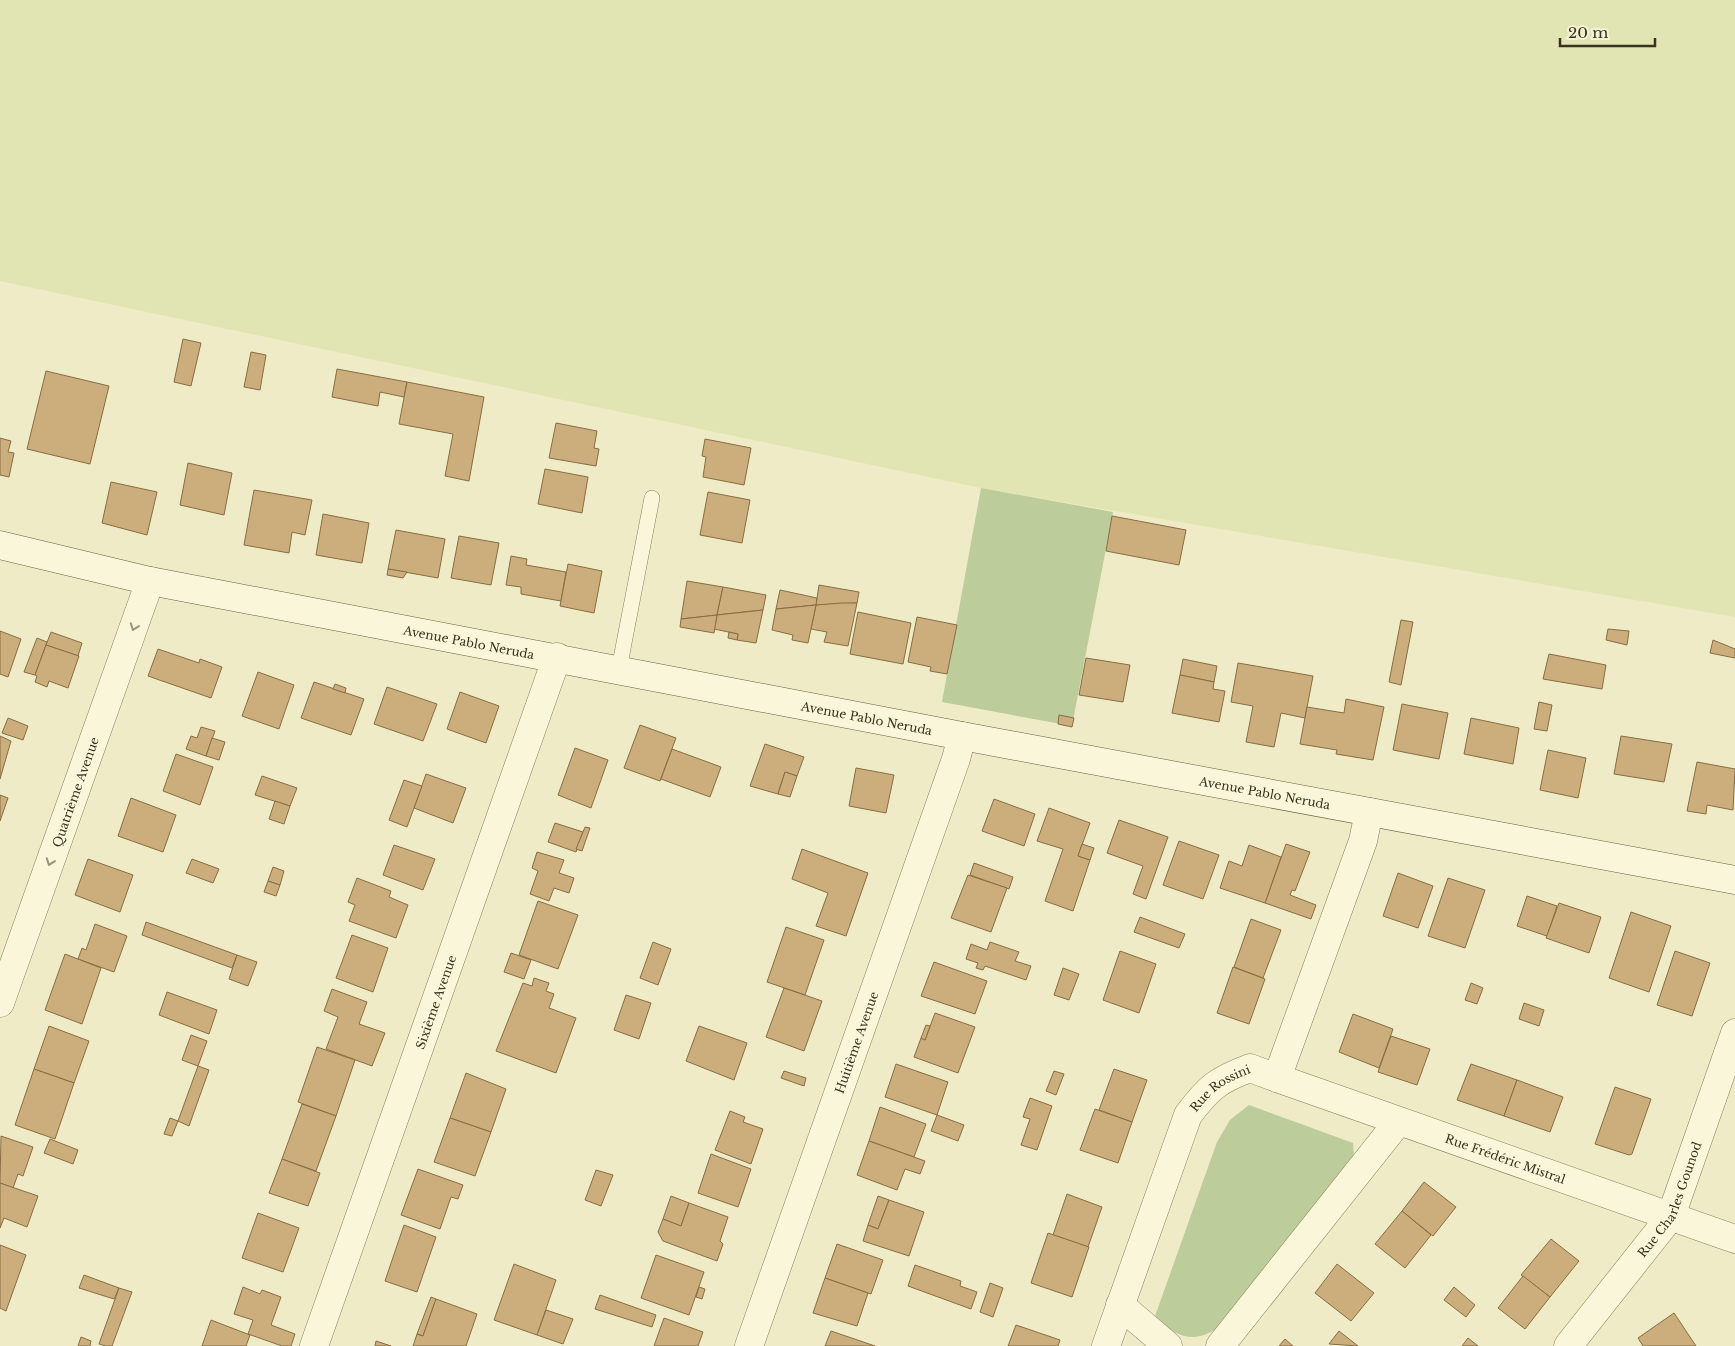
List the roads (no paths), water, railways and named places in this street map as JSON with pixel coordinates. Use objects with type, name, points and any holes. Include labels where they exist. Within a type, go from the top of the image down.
[{"type":"street","name":"Avenue Pablo Neruda","points":[[0,544],[150,581],[557,657],[962,736],[1735,880]]},
{"type":"street","name":"Quatrième Avenue","points":[[0,1003],[150,581]]},
{"type":"street","name":"Sixième Avenue","points":[[314,1346],[557,657]]},
{"type":"street","name":"Huitième Avenue","points":[[749,1346],[953,768],[962,736]]},
{"type":"street","points":[[1277,1078],[1362,841],[1369,812]]},
{"type":"street","name":"Rue Charles Gounod","points":[[1568,1346],[1671,1216],[1735,1033]]},
{"type":"street","name":"Rue Rossini","points":[[1106,1346],[1188,1115],[1205,1093],[1225,1078],[1250,1068],[1277,1078]]},
{"type":"street","name":"Rue Frédéric Mistral","points":[[1277,1078],[1735,1239]]},
{"type":"street","points":[[1220,1346],[1398,1122]]},
{"type":"street","points":[[1120,1305],[1168,1346]]},
{"type":"lane","points":[[619,669],[652,498]]}]
